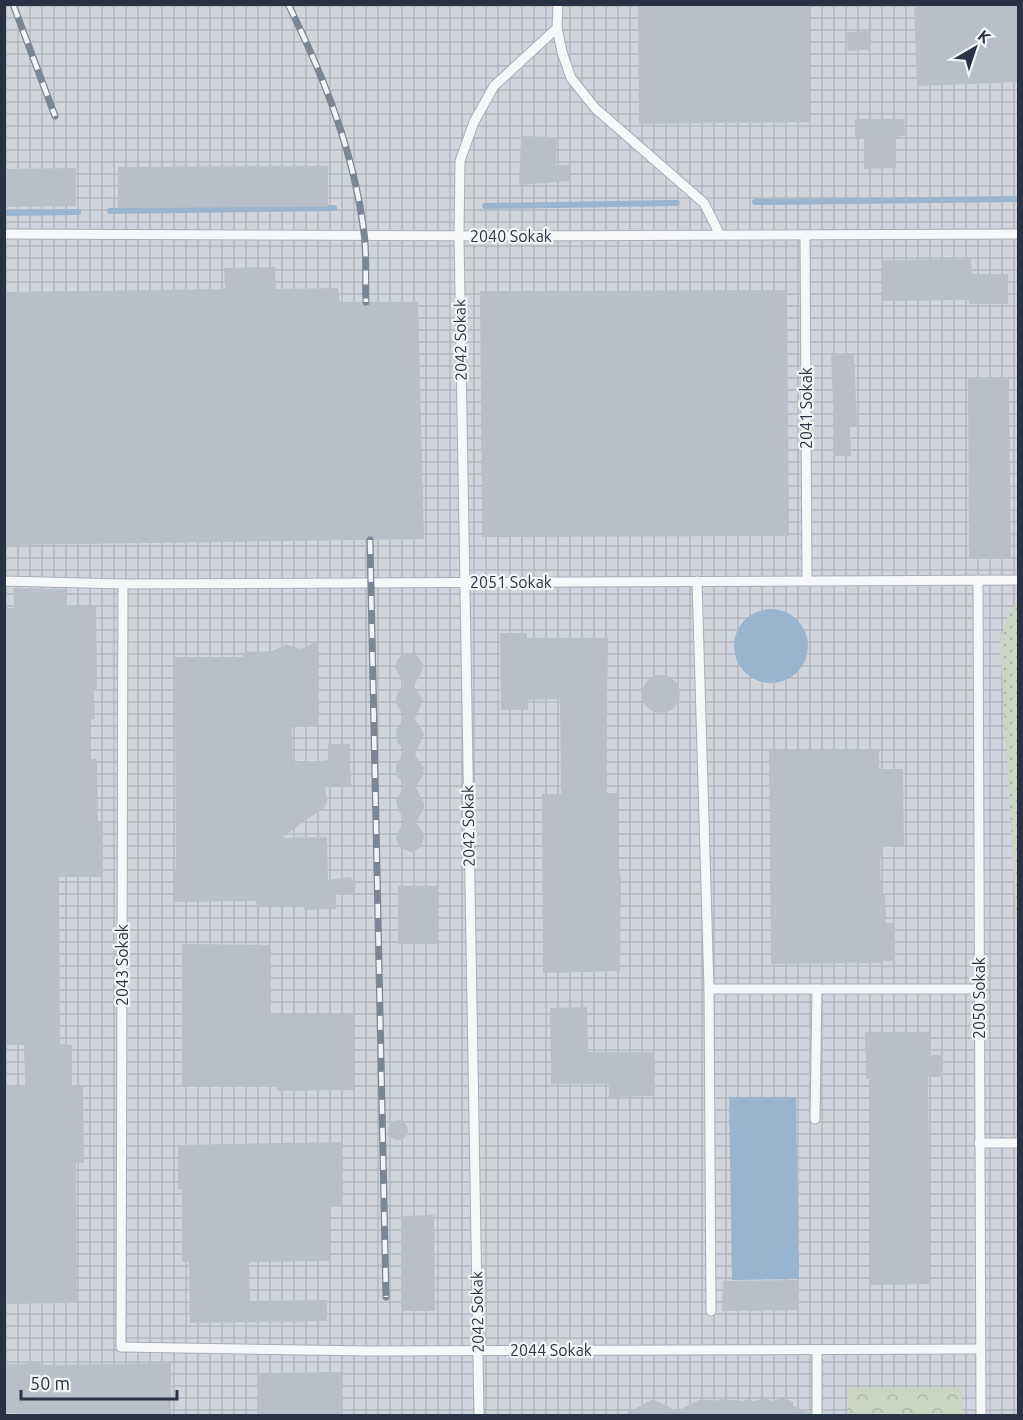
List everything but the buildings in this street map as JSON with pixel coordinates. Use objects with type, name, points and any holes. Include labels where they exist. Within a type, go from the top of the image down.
[{"type":"lane","points":[[558,4],[557,28],[571,78],[595,108],[704,203],[720,235]]},
{"type":"lane","name":"2042 Sokak","points":[[478,1416],[459,236],[460,161],[474,122],[494,86],[557,28]]},
{"type":"lane","name":"2040 Sokak","points":[[4,234],[459,236],[1018,234]]},
{"type":"lane","name":"2041 Sokak","points":[[805,235],[807,581]]},
{"type":"lane","name":"2050 Sokak","points":[[978,580],[981,1416]]},
{"type":"lane","name":"2051 Sokak","points":[[4,581],[123,584],[1018,580]]},
{"type":"lane","points":[[698,581],[710,989],[711,1311]]},
{"type":"lane","name":"2043 Sokak","points":[[121,1347],[123,584]]},
{"type":"lane","points":[[710,989],[979,989]]},
{"type":"lane","points":[[815,1119],[817,989]]},
{"type":"lane","points":[[979,1143],[1018,1143]]},
{"type":"lane","name":"2044 Sokak","points":[[121,1347],[477,1350],[980,1349]]},
{"type":"lane","points":[[817,1350],[817,1416]]},
{"type":"shaded area","points":[[5,5],[1018,5],[1018,1415],[5,1415]]},
{"type":"green space","points":[[1018,603],[1018,917],[1016,917],[1000,640],[1010,609]]},
{"type":"green space","points":[[848,1388],[962,1388],[962,1415],[848,1415]]},
{"type":"water","points":[[771,609],[785,612],[797,620],[805,632],[808,646],[805,660],[797,672],[785,680],[771,683],[757,680],[745,672],[737,660],[734,646],[737,632],[745,620],[757,612]]},
{"type":"water","points":[[729,1097],[796,1097],[799,1279],[732,1280]]},
{"type":"waterway","points":[[755,202],[1018,199]]},
{"type":"waterway","points":[[485,206],[677,203]]},
{"type":"waterway","points":[[110,211],[334,208]]},
{"type":"waterway","points":[[4,213],[78,212]]},
{"type":"railway","points":[[13,4],[55,116]]},
{"type":"railway","points":[[288,4],[325,87],[353,173],[365,241],[366,302]]},
{"type":"railway","points":[[370,540],[386,1297]]}]
